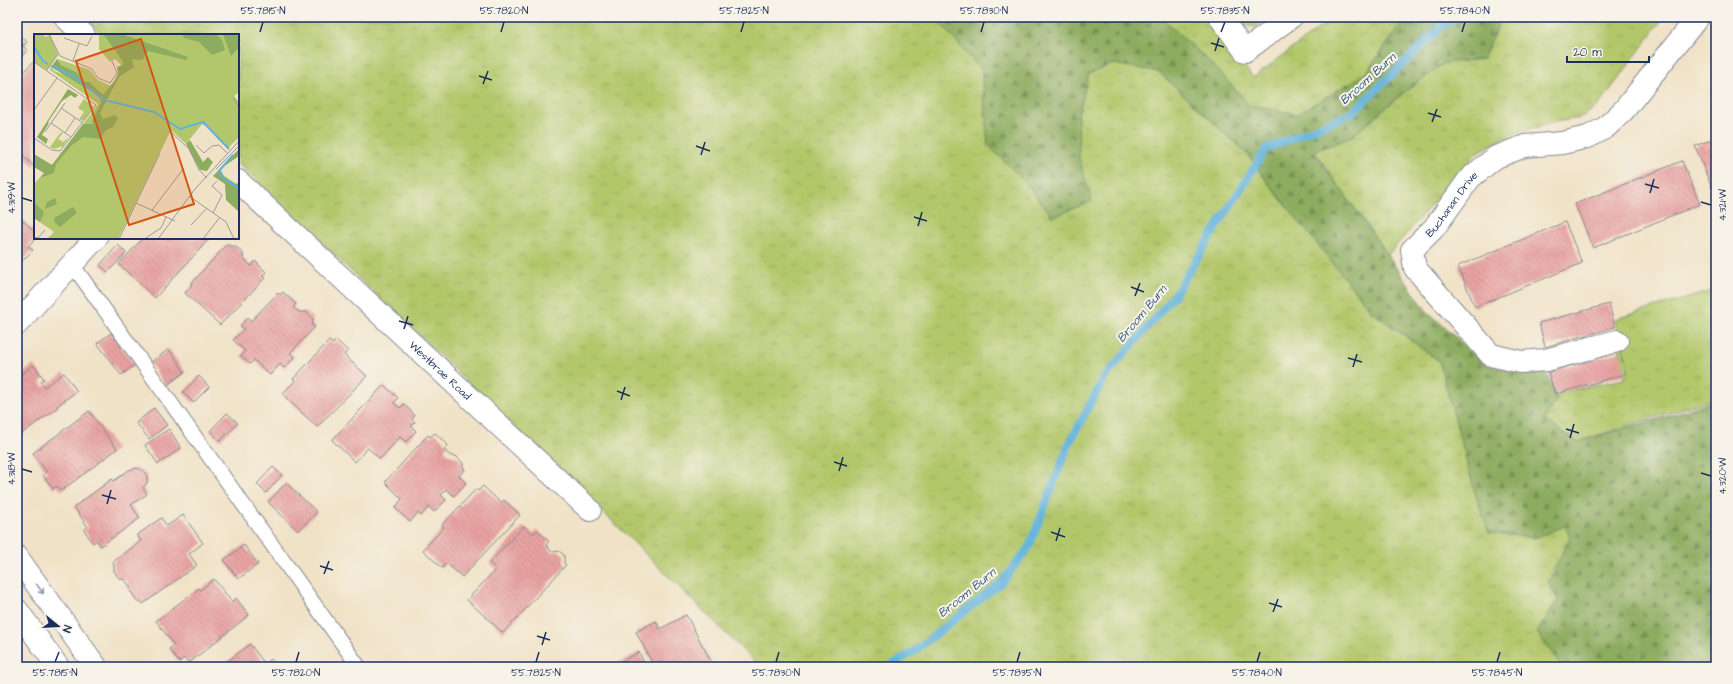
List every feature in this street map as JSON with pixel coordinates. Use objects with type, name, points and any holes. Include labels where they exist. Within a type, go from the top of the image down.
[{"type":"street","points":[[65,17],[83,34]]},
{"type":"street","points":[[1220,17],[1246,51],[1291,17]]},
{"type":"street","name":"Buchanan Drive","points":[[1617,341],[1546,360],[1521,362],[1491,355],[1415,268],[1412,250],[1434,228],[1470,178],[1496,157],[1525,146],[1562,143],[1588,137],[1605,128],[1624,110],[1698,17]]},
{"type":"street","name":"Westbrae Road","points":[[239,182],[590,510]]},
{"type":"street","points":[[17,324],[95,239]]},
{"type":"street","points":[[17,557],[91,665]]},
{"type":"street","points":[[17,610],[58,667]]},
{"type":"lane","points":[[72,264],[359,667]]},
{"type":"green space","points":[[84,17],[1208,17],[1253,78],[1334,17],[1407,17],[1365,74],[1297,114],[1277,111],[1553,486],[1716,434],[1716,667],[760,667],[586,495],[239,164],[239,34],[102,34]]},
{"type":"green space","points":[[935,17],[1161,17],[1216,68],[1249,105],[1297,114],[1365,74],[1407,17],[1502,17],[1483,59],[1444,63],[1403,93],[1350,138],[1314,151],[1426,310],[1485,364],[1506,369],[1545,369],[1557,399],[1544,420],[1577,442],[1672,415],[1716,400],[1716,655],[1707,667],[1562,667],[1537,633],[1558,599],[1548,582],[1570,537],[1565,526],[1535,538],[1489,533],[1476,496],[1439,361],[1371,311],[1268,183],[1248,155],[1159,72],[1113,64],[1089,74],[1078,115],[1079,158],[1092,201],[1053,217],[1022,179],[988,145],[981,70]]},
{"type":"green space","points":[[1228,17],[1268,17],[1256,27],[1235,25]]},
{"type":"green space","points":[[1502,17],[1664,17],[1599,105],[1581,118],[1560,121],[1519,132],[1477,152],[1388,255],[1314,151],[1350,138],[1403,93],[1444,63],[1482,59]]},
{"type":"green space","points":[[1716,287],[1716,398],[1577,442],[1544,420],[1561,392],[1624,379],[1615,319],[1705,293]]},
{"type":"building","points":[[17,33],[27,42],[23,46],[27,50],[17,61]]},
{"type":"building","points":[[34,61],[34,166],[17,150],[17,92],[20,89],[17,87],[17,79]]},
{"type":"building","points":[[1716,138],[1716,186],[1712,188],[1695,146]]},
{"type":"building","points":[[1682,161],[1700,204],[1593,248],[1575,204]]},
{"type":"building","points":[[17,215],[34,231],[35,239],[28,246],[33,250],[20,263],[17,261]]},
{"type":"building","points":[[1565,222],[1582,263],[1475,307],[1458,266]]},
{"type":"building","points":[[142,239],[209,239],[155,298],[119,264]]},
{"type":"building","points":[[227,244],[230,246],[235,246],[243,253],[243,258],[251,266],[255,261],[266,272],[262,276],[265,278],[220,325],[185,293],[192,285],[191,284]]},
{"type":"building","points":[[118,245],[126,253],[108,272],[100,265]]},
{"type":"building","points":[[283,292],[296,304],[293,307],[299,312],[306,312],[313,319],[312,325],[315,327],[290,353],[295,357],[284,368],[280,364],[270,375],[254,360],[250,364],[241,356],[245,351],[233,340],[244,329],[240,326],[248,317],[251,321],[278,293],[280,295]]},
{"type":"building","points":[[1609,304],[1615,327],[1545,347],[1539,323]]},
{"type":"building","points":[[111,333],[135,365],[121,375],[97,343]]},
{"type":"building","points":[[336,340],[348,351],[344,355],[367,376],[317,427],[282,394],[295,381],[293,379],[329,341],[333,344]]},
{"type":"building","points":[[169,349],[185,372],[166,386],[150,363]]},
{"type":"building","points":[[1620,352],[1626,374],[1555,394],[1548,372]]},
{"type":"building","points":[[34,365],[44,379],[40,382],[44,387],[64,373],[77,391],[20,435],[17,431],[17,377]]},
{"type":"building","points":[[199,376],[209,387],[193,403],[183,392]]},
{"type":"building","points":[[384,385],[398,398],[394,403],[400,408],[404,404],[415,416],[412,419],[415,422],[411,426],[416,431],[406,442],[400,437],[380,459],[368,448],[355,462],[332,440]]},
{"type":"building","points":[[154,408],[167,425],[149,439],[136,423]]},
{"type":"building","points":[[89,411],[117,449],[61,491],[57,486],[53,489],[43,475],[47,472],[33,453]]},
{"type":"building","points":[[227,413],[238,423],[220,441],[210,431]]},
{"type":"building","points":[[169,429],[181,448],[158,464],[145,445]]},
{"type":"building","points":[[435,433],[448,445],[444,450],[451,456],[456,456],[463,463],[463,468],[465,469],[459,476],[466,483],[454,496],[446,489],[441,495],[446,500],[434,512],[429,507],[421,516],[418,513],[410,522],[395,508],[402,499],[385,482],[428,435],[430,437]]},
{"type":"building","points":[[273,467],[282,475],[266,493],[257,484]]},
{"type":"building","points":[[137,468],[143,471],[147,476],[147,483],[143,488],[147,494],[131,505],[140,518],[101,546],[97,540],[93,543],[84,530],[88,527],[74,507],[112,479],[114,481],[129,470]]},
{"type":"building","points":[[286,483],[317,512],[298,531],[268,502]]},
{"type":"building","points":[[483,486],[501,503],[504,500],[520,515],[462,577],[446,563],[442,568],[423,550],[444,527],[442,525],[476,489],[478,491]]},
{"type":"building","points":[[183,515],[203,543],[189,554],[197,565],[143,604],[140,600],[138,602],[125,580],[119,578],[114,571],[113,562],[141,541],[137,535],[161,518],[167,526]]},
{"type":"building","points":[[524,526],[533,534],[537,530],[549,541],[546,545],[552,552],[559,551],[564,555],[564,563],[566,565],[503,633],[467,600],[496,569],[489,563]]},
{"type":"building","points":[[244,545],[258,564],[238,579],[224,560]]},
{"type":"building","points":[[214,579],[232,602],[236,598],[249,615],[189,663],[184,658],[179,662],[169,649],[174,645],[156,621],[199,588],[200,590]]},
{"type":"building","points":[[686,615],[712,663],[708,665],[709,667],[664,667],[661,662],[654,666],[636,632],[656,621],[660,629]]},
{"type":"building","points":[[250,644],[265,664],[271,659],[278,667],[220,667]]},
{"type":"building","points":[[639,652],[646,667],[611,667]]},
{"type":"waterway","name":"Broom Burn","points":[[889,667],[916,650],[1002,582],[1029,547],[1069,444],[1104,378],[1173,297],[1266,149],[1352,113],[1440,28],[1457,17]]}]
